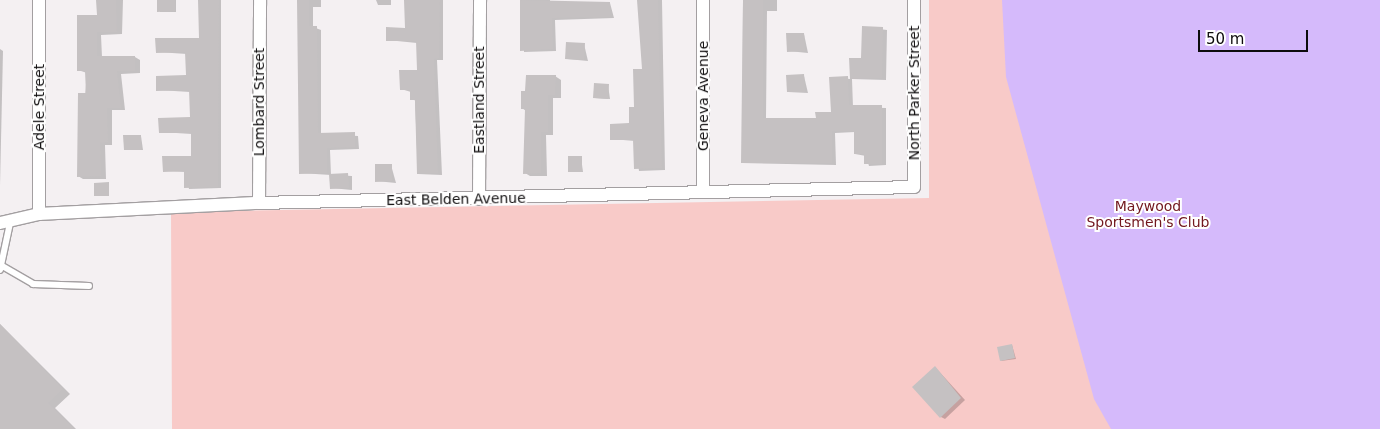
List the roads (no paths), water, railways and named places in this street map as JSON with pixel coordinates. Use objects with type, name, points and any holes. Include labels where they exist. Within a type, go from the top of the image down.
[{"type":"street","name":"Adele Street","points":[[39,0],[39,214]]},
{"type":"street","name":"Lombard Street","points":[[259,204],[260,0]]},
{"type":"street","name":"Eastland Street","points":[[479,199],[480,0]]},
{"type":"street","name":"Geneva Avenue","points":[[703,0],[703,192]]},
{"type":"street","name":"North Parker Street","points":[[914,0],[914,187]]},
{"type":"street","name":"East Belden Avenue","points":[[5,223],[39,214],[259,204],[914,187]]},
{"type":"lane","points":[[5,223],[2,268],[33,284],[90,286]]},
{"type":"park label","name":"Maywood Sportsmen's Club","points":[[1148,214]]}]
